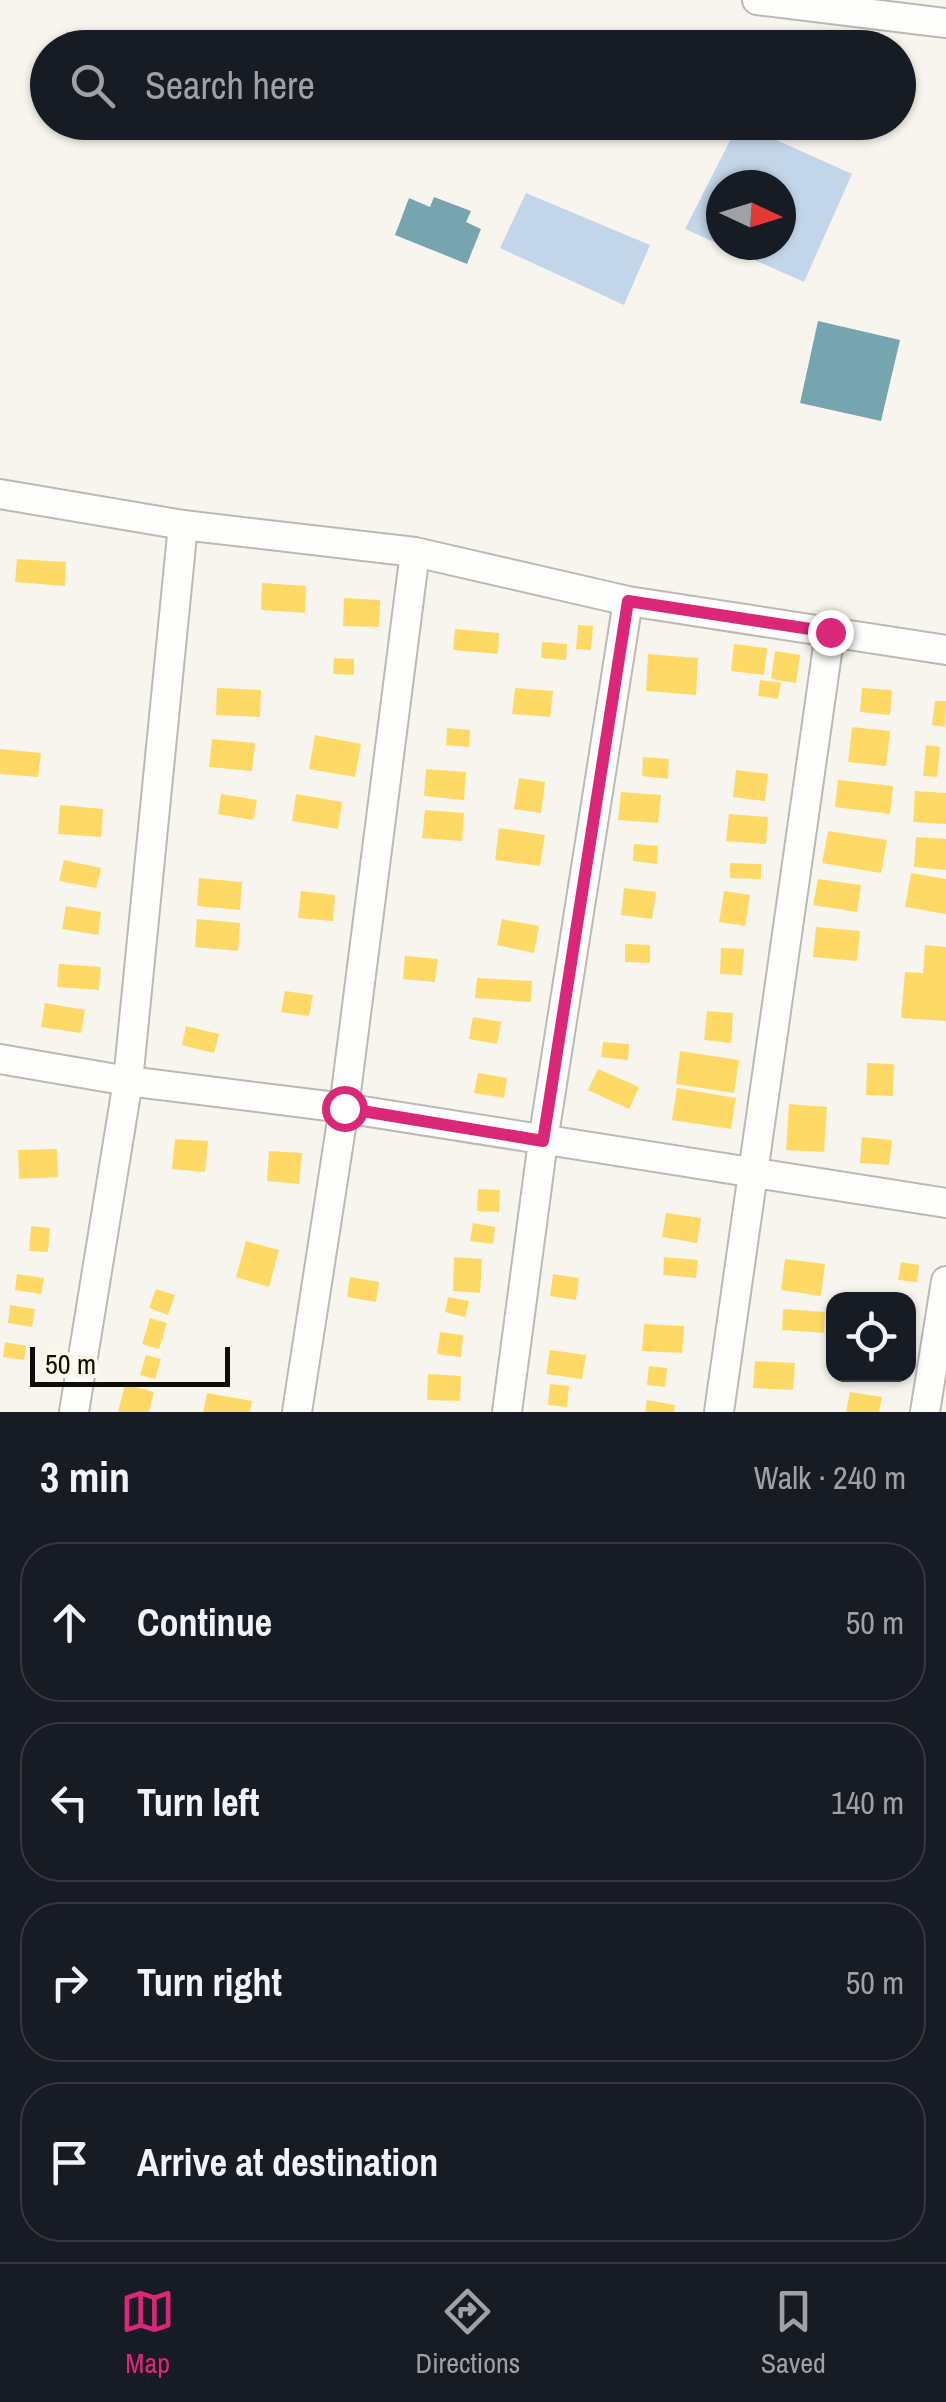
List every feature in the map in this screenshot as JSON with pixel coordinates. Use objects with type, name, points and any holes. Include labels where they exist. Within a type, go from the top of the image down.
[{"type":"street","points":[[762,0],[946,23]]},
{"type":"street","points":[[0,494],[183,525],[414,552],[628,601],[946,650]]},
{"type":"street","points":[[74,1412],[128,1081],[183,525]]},
{"type":"street","points":[[297,1412],[344,1108],[414,552]]},
{"type":"street","points":[[507,1412],[543,1141],[628,601]]},
{"type":"street","points":[[719,1412],[830,632]]},
{"type":"street","points":[[0,1058],[128,1081],[344,1108],[946,1203]]},
{"type":"street","points":[[925,1412],[946,1281]]},
{"type":"water","points":[[730,140],[777,140],[852,174],[804,282],[755,260],[796,260],[796,170],[715,170]]},
{"type":"water","points":[[706,188],[706,238],[685,229]]},
{"type":"water","points":[[526,193],[650,245],[624,305],[500,248]]},
{"type":"building: Homes","points":[[17,559],[66,562],[65,586],[15,582]]},
{"type":"building: Homes","points":[[262,583],[306,586],[305,613],[261,610]]},
{"type":"building: Homes","points":[[344,598],[380,600],[379,627],[343,626]]},
{"type":"building: Homes","points":[[578,625],[593,626],[591,650],[576,649]]},
{"type":"building: Homes","points":[[455,629],[499,633],[498,654],[453,650]]},
{"type":"building: Homes","points":[[542,642],[567,644],[566,660],[541,658]]},
{"type":"building: Homes","points":[[734,644],[767,648],[764,675],[731,671]]},
{"type":"building: Homes","points":[[775,651],[800,655],[796,683],[771,679]]},
{"type":"building: Homes","points":[[648,654],[698,658],[696,695],[646,691]]},
{"type":"building: Homes","points":[[334,658],[354,659],[354,675],[333,674]]},
{"type":"building: Homes","points":[[760,680],[781,683],[778,699],[758,696]]},
{"type":"building: Homes","points":[[217,688],[261,690],[260,717],[216,715]]},
{"type":"building: Homes","points":[[515,688],[553,691],[550,717],[512,714]]},
{"type":"building: Homes","points":[[862,688],[892,690],[890,715],[860,712]]},
{"type":"building: Homes","points":[[935,701],[946,701],[945,727],[932,725]]},
{"type":"building: Homes","points":[[852,727],[890,731],[886,766],[848,762]]},
{"type":"building: Homes","points":[[447,728],[470,730],[469,747],[446,745]]},
{"type":"building: Homes","points":[[315,735],[361,744],[355,777],[309,769]]},
{"type":"building: Homes","points":[[212,739],[255,743],[252,771],[209,767]]},
{"type":"building: Homes","points":[[926,745],[940,747],[937,777],[923,776]]},
{"type":"building: Homes","points":[[0,749],[41,753],[38,777],[0,774]]},
{"type":"building: Homes","points":[[643,757],[669,759],[668,779],[642,776]]},
{"type":"building: Homes","points":[[426,769],[466,772],[464,800],[424,796]]},
{"type":"building: Homes","points":[[736,770],[768,774],[765,801],[733,797]]},
{"type":"building: Homes","points":[[519,778],[545,782],[541,813],[514,809]]},
{"type":"building: Homes","points":[[838,780],[893,786],[890,814],[835,807]]},
{"type":"building: Homes","points":[[915,791],[946,793],[946,824],[913,822]]},
{"type":"building: Homes","points":[[621,792],[661,795],[658,823],[618,820]]},
{"type":"building: Homes","points":[[221,794],[257,800],[253,820],[218,814]]},
{"type":"building: Homes","points":[[296,794],[342,802],[338,829],[292,821]]},
{"type":"building: Homes","points":[[60,805],[103,809],[101,837],[58,834]]},
{"type":"building: Homes","points":[[425,810],[464,813],[462,841],[422,838]]},
{"type":"building: Homes","points":[[729,814],[768,817],[766,844],[726,841]]},
{"type":"building: Homes","points":[[499,828],[545,835],[540,866],[495,860]]},
{"type":"building: Homes","points":[[828,831],[887,840],[881,873],[822,863]]},
{"type":"building: Homes","points":[[916,837],[946,839],[946,870],[914,867]]},
{"type":"building: Homes","points":[[634,844],[658,846],[657,864],[633,861]]},
{"type":"building: Homes","points":[[64,860],[101,868],[96,888],[59,881]]},
{"type":"building: Homes","points":[[730,863],[761,864],[761,879],[730,878]]},
{"type":"building: Homes","points":[[911,873],[946,879],[946,914],[905,907]]},
{"type":"building: Homes","points":[[199,878],[242,882],[240,910],[197,906]]},
{"type":"building: Homes","points":[[818,879],[861,885],[857,912],[813,905]]},
{"type":"building: Homes","points":[[624,888],[656,892],[652,919],[621,915]]},
{"type":"building: Homes","points":[[301,891],[335,895],[333,921],[298,918]]},
{"type":"building: Homes","points":[[724,891],[750,895],[745,926],[719,922]]},
{"type":"building: Homes","points":[[66,906],[101,912],[98,935],[62,929]]},
{"type":"building: Homes","points":[[197,919],[240,923],[238,951],[195,947]]},
{"type":"building: Homes","points":[[502,919],[539,926],[534,953],[497,945]]},
{"type":"building: Homes","points":[[816,927],[860,931],[857,961],[813,957]]},
{"type":"building: Homes","points":[[625,944],[650,945],[650,963],[625,962]]},
{"type":"building: Homes","points":[[925,945],[946,947],[946,1021],[901,1018],[905,972],[923,973]]},
{"type":"building: Homes","points":[[721,948],[744,949],[742,975],[720,974]]},
{"type":"building: Homes","points":[[405,956],[438,959],[435,982],[403,979]]},
{"type":"building: Homes","points":[[59,964],[101,967],[99,990],[57,987]]},
{"type":"building: Homes","points":[[477,978],[532,981],[531,1002],[475,998]]},
{"type":"building: Homes","points":[[285,991],[313,995],[309,1016],[281,1012]]},
{"type":"building: Homes","points":[[45,1003],[85,1010],[81,1033],[41,1027]]},
{"type":"building: Homes","points":[[707,1011],[733,1013],[731,1043],[704,1040]]},
{"type":"building: Homes","points":[[473,1017],[501,1022],[497,1044],[469,1039]]},
{"type":"building: Homes","points":[[186,1026],[219,1034],[214,1053],[182,1045]]},
{"type":"building: Homes","points":[[603,1042],[629,1044],[628,1060],[601,1057]]},
{"type":"building: Homes","points":[[680,1051],[739,1060],[734,1093],[676,1084]]},
{"type":"building: Homes","points":[[867,1063],[894,1064],[893,1096],[866,1095]]},
{"type":"building: Homes","points":[[598,1069],[639,1087],[629,1109],[588,1090]]},
{"type":"building: Homes","points":[[478,1073],[507,1078],[504,1098],[474,1093]]},
{"type":"building: Homes","points":[[677,1088],[736,1098],[731,1129],[672,1120]]},
{"type":"building: Homes","points":[[789,1104],[827,1107],[824,1152],[786,1150]]},
{"type":"building: Homes","points":[[862,1137],[892,1140],[889,1165],[860,1163]]},
{"type":"building: Homes","points":[[175,1139],[208,1141],[205,1172],[172,1169]]},
{"type":"building: Homes","points":[[57,1149],[58,1177],[19,1179],[18,1150]]},
{"type":"building: Homes","points":[[269,1151],[302,1153],[299,1184],[267,1181]]},
{"type":"building: Homes","points":[[478,1189],[500,1190],[499,1212],[477,1211]]},
{"type":"building: Homes","points":[[666,1213],[701,1218],[697,1243],[662,1237]]},
{"type":"building: Homes","points":[[473,1223],[495,1227],[493,1244],[470,1241]]},
{"type":"building: Homes","points":[[31,1226],[50,1228],[48,1252],[29,1251]]},
{"type":"building: Homes","points":[[246,1241],[279,1250],[269,1287],[236,1277]]},
{"type":"building: Homes","points":[[454,1257],[482,1259],[480,1293],[453,1291]]},
{"type":"building: Homes","points":[[664,1257],[698,1260],[696,1278],[663,1275]]},
{"type":"building: Homes","points":[[785,1259],[825,1264],[821,1296],[781,1290]]},
{"type":"building: Homes","points":[[901,1262],[919,1265],[917,1282],[898,1280]]},
{"type":"building: Homes","points":[[17,1274],[44,1278],[41,1294],[15,1290]]},
{"type":"building: Homes","points":[[553,1274],[579,1278],[576,1300],[550,1296]]},
{"type":"building: Homes","points":[[350,1277],[379,1282],[376,1302],[347,1297]]},
{"type":"building: Homes","points":[[156,1289],[175,1295],[168,1315],[149,1308]]},
{"type":"building: Homes","points":[[448,1297],[469,1301],[465,1317],[445,1312]]},
{"type":"building: Homes","points":[[10,1305],[35,1309],[32,1327],[8,1323]]},
{"type":"building: Homes","points":[[783,1309],[825,1312],[824,1333],[782,1330]]},
{"type":"building: Homes","points":[[150,1318],[167,1323],[159,1349],[142,1344]]},
{"type":"building: Homes","points":[[644,1324],[684,1326],[682,1353],[642,1351]]},
{"type":"building: Homes","points":[[440,1332],[463,1335],[461,1357],[437,1354]]},
{"type":"building: Homes","points":[[5,1342],[26,1346],[24,1360],[3,1357]]},
{"type":"building: Homes","points":[[550,1350],[586,1355],[582,1379],[546,1374]]},
{"type":"building: Homes","points":[[146,1355],[161,1359],[155,1379],[140,1375]]},
{"type":"building: Homes","points":[[755,1361],[795,1363],[793,1390],[753,1388]]},
{"type":"building: Homes","points":[[649,1366],[667,1368],[665,1387],[647,1385]]},
{"type":"building: Homes","points":[[428,1374],[461,1376],[460,1401],[427,1400]]},
{"type":"building: Homes","points":[[125,1384],[154,1392],[149,1412],[118,1412]]},
{"type":"building: Homes","points":[[550,1384],[569,1386],[567,1407],[548,1405]]},
{"type":"building: Homes","points":[[850,1392],[882,1397],[879,1412],[846,1412]]},
{"type":"building: Homes","points":[[207,1393],[252,1401],[250,1412],[203,1412]]},
{"type":"building: Homes","points":[[647,1400],[675,1405],[674,1412],[645,1412]]},
{"type":"building: Public","points":[[434,197],[471,211],[466,222],[481,229],[467,264],[395,235],[409,198],[430,207]]},
{"type":"building: Public","points":[[818,321],[900,340],[881,421],[800,403]]},
{"type":"route","points":[[344,1108],[543,1141],[628,601],[830,632]]}]
